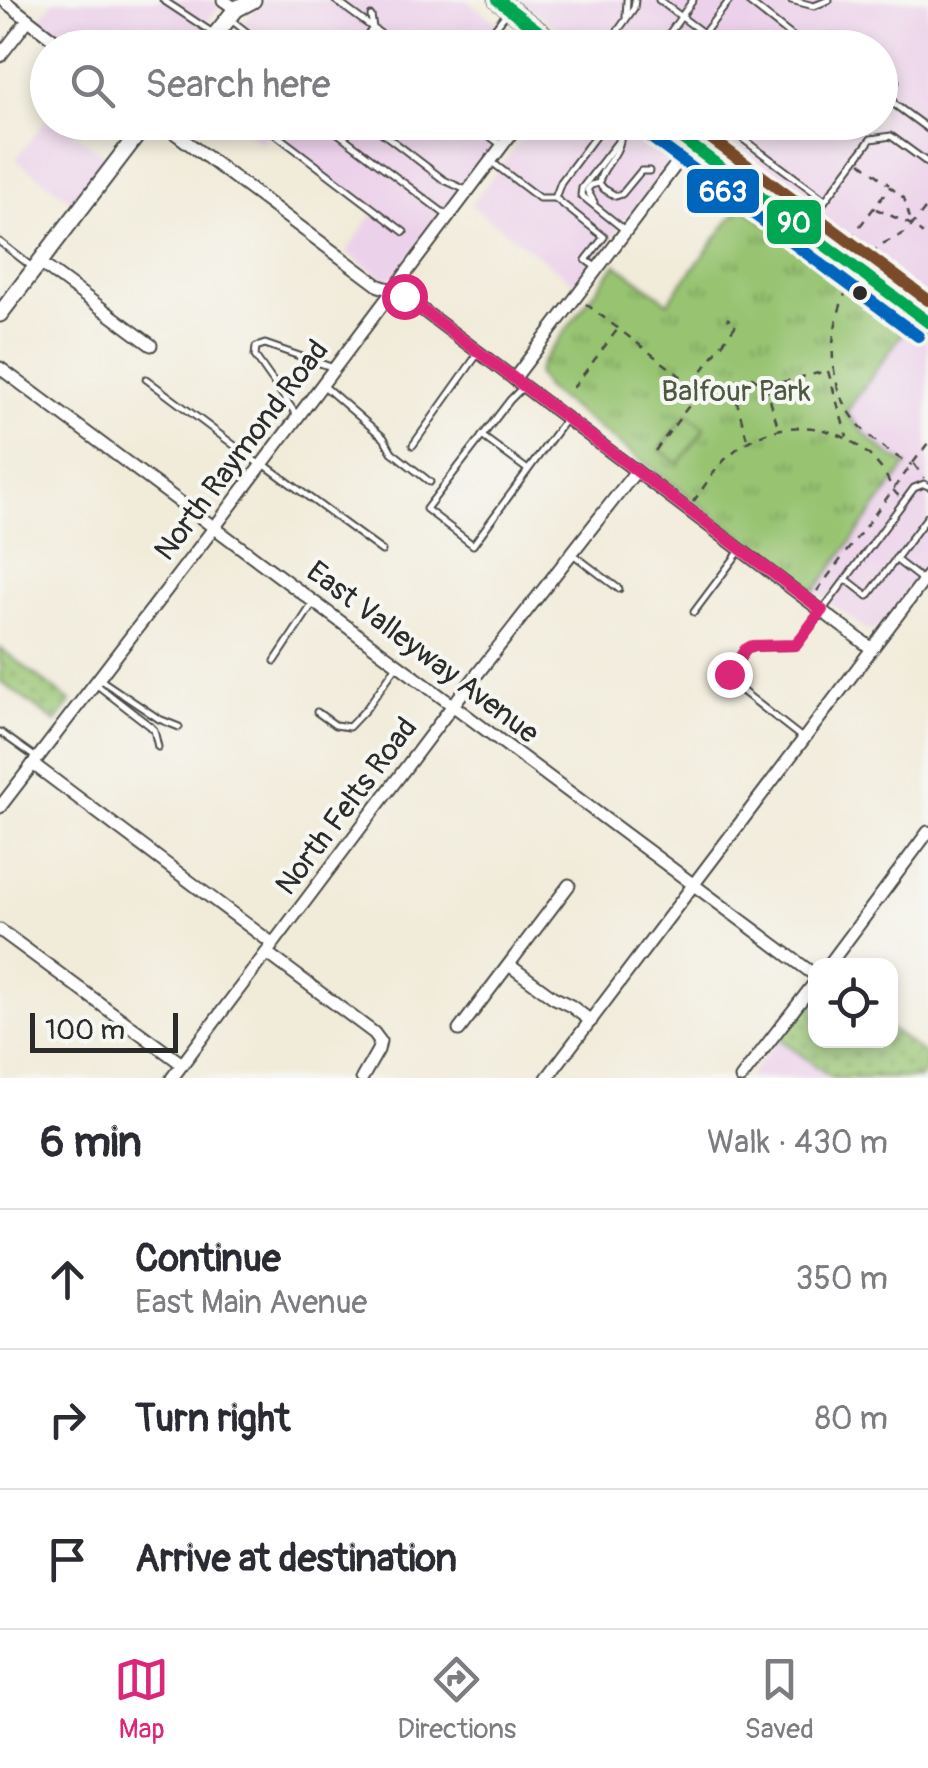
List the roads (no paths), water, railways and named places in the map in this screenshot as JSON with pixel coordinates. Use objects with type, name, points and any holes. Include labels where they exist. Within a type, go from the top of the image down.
[{"type":"main road","points":[[222,30],[232,7],[252,0]]},
{"type":"main road","points":[[504,3],[538,30]]},
{"type":"main road","points":[[0,314],[133,140]]},
{"type":"main road","points":[[682,140],[928,322]]},
{"type":"street","points":[[2,0],[41,30]]},
{"type":"street","points":[[0,56],[28,20]]},
{"type":"street","points":[[184,140],[379,286],[393,290],[520,382],[871,648]]},
{"type":"street","name":"North Raymond Road","points":[[0,807],[507,140]]},
{"type":"street","points":[[520,382],[597,269],[690,146]]},
{"type":"street","points":[[37,266],[151,345]]},
{"type":"street","name":"East Valleyway Avenue","points":[[0,368],[808,973]]},
{"type":"street","name":"North Felts Road","points":[[172,1078],[453,705],[636,471]]},
{"type":"street","points":[[548,1078],[926,578]]},
{"type":"street","points":[[35,761],[374,1033],[380,1041],[378,1050],[362,1078]]},
{"type":"street","points":[[834,958],[928,832]]},
{"type":"street","points":[[460,1030],[569,885]]},
{"type":"street","points":[[0,930],[182,1064]]},
{"type":"street","points":[[510,965],[591,1020]]},
{"type":"street","points":[[748,1076],[808,990]]},
{"type":"lane","points":[[164,0],[200,30]]},
{"type":"lane","points":[[335,0],[376,30]]},
{"type":"lane","points":[[626,20],[627,0]]},
{"type":"lane","points":[[618,30],[635,0]]},
{"type":"lane","points":[[660,0],[700,30]]},
{"type":"lane","points":[[672,30],[692,0]]},
{"type":"lane","points":[[706,30],[730,0]]},
{"type":"lane","points":[[746,0],[782,30]]},
{"type":"lane","points":[[790,0],[814,6],[829,0]]},
{"type":"lane","points":[[494,30],[504,3]]},
{"type":"lane","points":[[232,7],[252,30]]},
{"type":"lane","points":[[370,16],[373,28]]},
{"type":"lane","points":[[898,107],[928,129]]},
{"type":"lane","points":[[282,140],[404,232]]},
{"type":"lane","points":[[347,140],[448,217]]},
{"type":"lane","points":[[392,140],[444,180],[468,191]]},
{"type":"lane","points":[[494,140],[502,146]]},
{"type":"lane","points":[[555,198],[561,182],[592,140]]},
{"type":"lane","points":[[619,140],[582,188],[581,195],[626,231]]},
{"type":"lane","points":[[621,140],[618,151],[600,176],[599,183],[604,189],[616,196],[622,194],[640,170],[649,171]]},
{"type":"lane","points":[[745,140],[826,200]]},
{"type":"lane","points":[[806,232],[871,140]]},
{"type":"lane","points":[[896,140],[928,163]]},
{"type":"lane","points":[[491,162],[539,198],[555,198],[604,237],[586,260],[597,269]]},
{"type":"lane","points":[[598,208],[587,190],[599,183]]},
{"type":"lane","points":[[0,242],[37,266]]},
{"type":"lane","points":[[298,417],[255,356],[256,347],[265,344],[334,368]]},
{"type":"lane","points":[[413,445],[479,352]]},
{"type":"lane","points":[[146,379],[382,551]]},
{"type":"lane","points":[[520,382],[426,509],[472,545],[567,418]]},
{"type":"lane","points":[[322,384],[384,438],[392,452],[430,482]]},
{"type":"lane","points":[[482,436],[528,470]]},
{"type":"lane","points":[[803,738],[728,678],[745,650],[752,646],[796,645],[914,488],[926,485]]},
{"type":"lane","points":[[846,579],[868,596],[928,516]]},
{"type":"lane","points":[[694,612],[741,550]]},
{"type":"lane","points":[[572,553],[619,590]]},
{"type":"lane","points":[[895,560],[926,578]]},
{"type":"lane","points":[[275,662],[314,602]]},
{"type":"lane","points":[[317,712],[334,725],[349,726],[398,664]]},
{"type":"lane","points":[[97,681],[179,727]]},
{"type":"lane","points":[[97,681],[154,730],[158,747]]},
{"type":"lane","points":[[0,732],[35,761]]},
{"type":"park label","name":"Balfour Park","points":[[736,391]]}]
